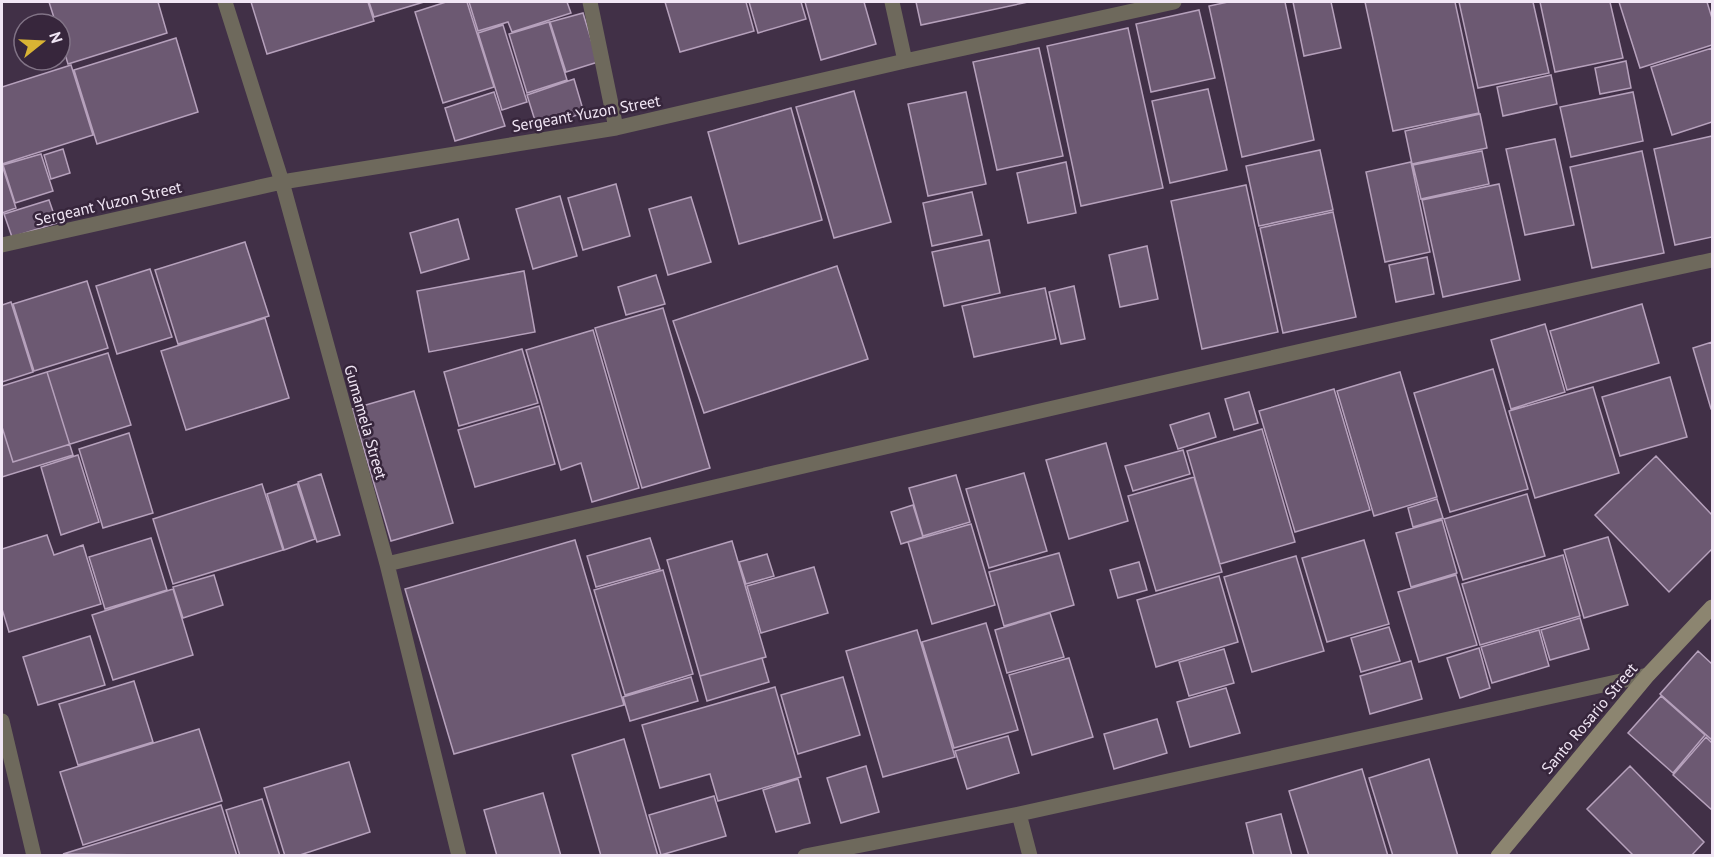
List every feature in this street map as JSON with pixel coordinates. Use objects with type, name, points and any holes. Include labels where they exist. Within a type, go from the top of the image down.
[{"type":"street","name":"Gumamela Street","points":[[225,2],[282,182],[387,564],[459,855]]},
{"type":"street","points":[[590,2],[616,128]]},
{"type":"street","points":[[892,2],[905,61]]},
{"type":"street","name":"Sergeant Yuzon Street","points":[[2,245],[282,182],[616,128],[1174,2]]},
{"type":"street","points":[[387,564],[1135,388],[1406,326],[1713,260]]},
{"type":"street","name":"Santo Rosario Street","points":[[1498,855],[1648,675],[1713,607]]},
{"type":"street","points":[[805,855],[1019,814],[1648,675]]},
{"type":"street","points":[[2,721],[34,855]]},
{"type":"street","points":[[1019,814],[1030,855]]},
{"type":"building","points":[[49,2],[158,2],[167,33],[72,63],[72,12],[52,12]]},
{"type":"building","points":[[251,2],[368,2],[374,21],[267,54]]},
{"type":"building","points":[[369,2],[424,2],[374,17]]},
{"type":"building","points":[[446,2],[467,2],[494,87],[443,103],[415,12]]},
{"type":"building","points":[[469,2],[567,2],[571,13],[512,32],[508,22],[478,31]]},
{"type":"building","points":[[665,2],[746,2],[754,31],[680,52]]},
{"type":"building","points":[[749,2],[801,2],[806,19],[758,33]]},
{"type":"building","points":[[805,2],[864,2],[876,44],[821,60]]},
{"type":"building","points":[[916,2],[1028,2],[921,25]]},
{"type":"building","points":[[1228,2],[1285,2],[1314,140],[1242,157],[1209,6]]},
{"type":"building","points":[[1293,2],[1331,2],[1341,48],[1304,56]]},
{"type":"building","points":[[1365,2],[1455,2],[1479,113],[1393,131]]},
{"type":"building","points":[[1459,2],[1533,2],[1549,73],[1478,88]]},
{"type":"building","points":[[1540,2],[1610,2],[1623,58],[1555,72]]},
{"type":"building","points":[[1619,2],[1707,2],[1712,18],[1712,45],[1640,68]]},
{"type":"building","points":[[1199,10],[1215,78],[1151,92],[1136,24]]},
{"type":"building","points":[[583,13],[598,62],[566,72],[550,22]]},
{"type":"building","points":[[549,22],[567,80],[527,93],[509,34]]},
{"type":"building","points":[[503,25],[527,102],[502,110],[478,33]]},
{"type":"building","points":[[1128,28],[1163,188],[1081,206],[1047,46]]},
{"type":"building","points":[[176,38],[198,112],[97,144],[74,70]]},
{"type":"building","points":[[1039,48],[1063,156],[997,170],[973,62]]},
{"type":"building","points":[[1712,48],[1712,122],[1672,135],[1651,67]]},
{"type":"building","points":[[1626,61],[1631,88],[1600,94],[1595,68]]},
{"type":"building","points":[[72,68],[93,135],[2,164],[2,87],[49,72],[72,72]]},
{"type":"building","points":[[1551,75],[1557,104],[1503,116],[1497,87]]},
{"type":"building","points":[[574,79],[584,113],[537,127],[527,95]]},
{"type":"building","points":[[1208,89],[1227,170],[1170,183],[1152,101]]},
{"type":"building","points":[[854,91],[891,222],[834,238],[796,107]]},
{"type":"building","points":[[494,92],[505,126],[455,141],[445,108]]},
{"type":"building","points":[[966,92],[986,184],[928,196],[908,104]]},
{"type":"building","points":[[1633,92],[1643,141],[1571,157],[1560,107]]},
{"type":"building","points":[[791,108],[822,220],[739,244],[708,132]]},
{"type":"building","points":[[1480,114],[1487,148],[1412,164],[1405,131]]},
{"type":"building","points":[[1712,136],[1712,237],[1675,245],[1654,149]]},
{"type":"building","points":[[1555,139],[1574,225],[1525,235],[1506,149]]},
{"type":"building","points":[[63,149],[70,173],[51,179],[44,155]]},
{"type":"building","points":[[1320,150],[1333,210],[1259,226],[1246,166]]},
{"type":"building","points":[[1482,151],[1489,184],[1421,199],[1413,165]]},
{"type":"building","points":[[1642,151],[1664,253],[1592,268],[1570,167]]},
{"type":"building","points":[[41,154],[53,191],[15,203],[3,165]]},
{"type":"building","points":[[1066,162],[1076,213],[1028,223],[1017,173]]},
{"type":"building","points":[[1411,162],[1430,252],[1385,262],[1366,172]]},
{"type":"building","points":[[2,165],[16,208],[2,213]]},
{"type":"building","points":[[616,184],[630,236],[583,250],[568,198]]},
{"type":"building","points":[[1499,184],[1520,280],[1443,297],[1422,200]]},
{"type":"building","points":[[1246,185],[1278,332],[1202,349],[1171,201]]},
{"type":"building","points":[[972,192],[982,235],[932,246],[923,203]]},
{"type":"building","points":[[560,196],[577,256],[533,269],[516,209]]},
{"type":"building","points":[[691,197],[711,262],[668,275],[649,209]]},
{"type":"building","points":[[49,200],[57,223],[12,237],[4,214]]},
{"type":"building","points":[[1333,212],[1356,317],[1283,333],[1260,228]]},
{"type":"building","points":[[458,219],[469,259],[421,273],[410,233]]},
{"type":"building","points":[[989,240],[1000,293],[944,306],[932,252]]},
{"type":"building","points":[[245,242],[269,316],[178,344],[155,270]]},
{"type":"building","points":[[1147,246],[1158,299],[1120,307],[1109,255]]},
{"type":"building","points":[[1427,257],[1434,294],[1396,302],[1389,265]]},
{"type":"building","points":[[837,266],[868,359],[704,413],[673,321]]},
{"type":"building","points":[[150,269],[172,337],[117,354],[96,286]]},
{"type":"building","points":[[524,271],[535,332],[429,352],[417,291]]},
{"type":"building","points":[[656,275],[665,304],[626,315],[618,287]]},
{"type":"building","points":[[87,281],[108,348],[34,371],[13,304]]},
{"type":"building","points":[[1074,286],[1085,339],[1061,344],[1049,292]]},
{"type":"building","points":[[1045,288],[1056,339],[974,357],[962,306]]},
{"type":"building","points":[[11,302],[33,372],[2,382],[2,305]]},
{"type":"building","points":[[1642,304],[1659,363],[1567,390],[1550,331]]},
{"type":"building","points":[[663,308],[710,468],[642,488],[595,328]]},
{"type":"building","points":[[265,318],[289,398],[186,430],[161,351]]},
{"type":"building","points":[[1545,324],[1565,392],[1511,409],[1491,340]]},
{"type":"building","points":[[593,330],[639,488],[592,502],[581,463],[561,470],[526,350]]},
{"type":"building","points":[[1712,342],[1712,409],[1711,409],[1693,348]]},
{"type":"building","points":[[522,349],[538,403],[459,426],[444,372]]},
{"type":"building","points":[[108,353],[131,425],[13,462],[2,427],[2,386]]},
{"type":"building","points":[[1493,369],[1528,489],[1450,512],[1414,393]]},
{"type":"building","points":[[47,372],[73,455],[2,477],[2,386]]},
{"type":"building","points":[[1400,372],[1437,497],[1374,516],[1337,391]]},
{"type":"building","points":[[1670,377],[1687,437],[1620,456],[1602,397]]},
{"type":"building","points":[[1593,387],[1619,473],[1535,498],[1509,411]]},
{"type":"building","points":[[1334,389],[1370,510],[1295,532],[1259,411]]},
{"type":"building","points":[[414,391],[453,523],[391,541],[352,409]]},
{"type":"building","points":[[1249,392],[1258,423],[1234,430],[1225,399]]},
{"type":"building","points":[[539,406],[555,464],[475,487],[458,430]]},
{"type":"building","points":[[1209,413],[1216,437],[1178,449],[1170,425]]},
{"type":"building","points":[[1262,429],[1295,542],[1220,564],[1187,451]]},
{"type":"building","points":[[129,433],[153,513],[103,528],[79,449]]},
{"type":"building","points":[[1106,443],[1128,521],[1069,539],[1046,460]]},
{"type":"building","points":[[1183,450],[1190,474],[1133,491],[1125,466]]},
{"type":"building","points":[[78,455],[99,522],[61,535],[41,467]]},
{"type":"building","points":[[1656,456],[1712,515],[1712,549],[1669,592],[1595,515]]},
{"type":"building","points":[[1024,473],[1047,551],[989,568],[966,489]]},
{"type":"building","points":[[321,474],[340,535],[317,542],[298,482]]},
{"type":"building","points":[[956,475],[970,522],[923,536],[909,488]]},
{"type":"building","points":[[1194,477],[1222,572],[1156,591],[1128,496]]},
{"type":"building","points":[[262,484],[283,550],[173,584],[153,519]]},
{"type":"building","points":[[297,484],[315,539],[284,550],[267,494]]},
{"type":"building","points":[[1527,494],[1545,556],[1463,580],[1444,519]]},
{"type":"building","points":[[1437,499],[1443,518],[1413,527],[1408,508]]},
{"type":"building","points":[[913,505],[923,537],[901,544],[891,512]]},
{"type":"building","points":[[1442,520],[1457,573],[1411,587],[1396,533]]},
{"type":"building","points":[[971,524],[995,605],[932,624],[908,542]]},
{"type":"building","points":[[47,535],[54,555],[83,545],[101,604],[9,632],[2,609],[2,549]]},
{"type":"building","points":[[1608,537],[1628,605],[1584,618],[1564,550]]},
{"type":"building","points":[[151,538],[167,590],[105,609],[89,557]]},
{"type":"building","points":[[650,538],[660,569],[596,587],[587,556]]},
{"type":"building","points":[[575,540],[624,705],[454,754],[405,589]]},
{"type":"building","points":[[1364,540],[1389,624],[1327,642],[1302,558]]},
{"type":"building","points":[[732,541],[766,657],[700,676],[667,560]]},
{"type":"building","points":[[1059,553],[1074,605],[1004,626],[989,572]]},
{"type":"building","points":[[767,554],[774,576],[746,584],[739,562]]},
{"type":"building","points":[[1563,555],[1580,616],[1480,645],[1462,584]]},
{"type":"building","points":[[1296,556],[1324,651],[1252,672],[1224,577]]},
{"type":"building","points":[[1139,562],[1147,590],[1118,598],[1110,570]]},
{"type":"building","points":[[814,567],[828,613],[761,633],[747,586]]},
{"type":"building","points":[[663,570],[693,674],[625,695],[594,590]]},
{"type":"building","points":[[214,575],[223,605],[183,618],[173,587]]},
{"type":"building","points":[[1456,575],[1477,645],[1419,662],[1398,592]]},
{"type":"building","points":[[1219,576],[1238,642],[1156,667],[1137,600]]},
{"type":"building","points":[[173,589],[193,655],[113,680],[92,615]]},
{"type":"building","points":[[1050,613],[1064,657],[1007,673],[995,630]]},
{"type":"building","points":[[1580,618],[1589,649],[1550,660],[1541,630]]},
{"type":"building","points":[[986,623],[1018,730],[954,748],[922,642]]},
{"type":"building","points":[[1389,627],[1400,661],[1361,672],[1351,638]]},
{"type":"building","points":[[917,630],[955,757],[883,777],[846,651]]},
{"type":"building","points":[[1539,630],[1549,666],[1492,683],[1481,647]]},
{"type":"building","points":[[90,636],[105,685],[38,705],[23,657]]},
{"type":"building","points":[[1479,648],[1490,688],[1460,698],[1447,658]]},
{"type":"building","points":[[1224,649],[1234,683],[1189,696],[1179,662]]},
{"type":"building","points":[[1698,651],[1712,664],[1712,740],[1660,694]]},
{"type":"building","points":[[762,658],[769,682],[707,701],[700,676]]},
{"type":"building","points":[[1069,658],[1093,737],[1032,755],[1009,675]]},
{"type":"building","points":[[1411,661],[1422,699],[1370,714],[1360,676]]},
{"type":"building","points":[[691,677],[698,701],[630,721],[623,697]]},
{"type":"building","points":[[843,677],[860,735],[798,754],[781,695]]},
{"type":"building","points":[[134,681],[153,742],[78,765],[59,704]]},
{"type":"building","points":[[775,687],[801,777],[718,801],[710,774],[660,788],[642,725]]},
{"type":"building","points":[[1226,688],[1240,733],[1190,747],[1177,702]]},
{"type":"building","points":[[1661,696],[1705,735],[1673,773],[1628,733]]},
{"type":"building","points":[[1157,719],[1167,753],[1114,769],[1104,734]]},
{"type":"building","points":[[199,729],[222,801],[83,845],[60,772]]},
{"type":"building","points":[[1008,736],[1019,773],[967,789],[955,751]]},
{"type":"building","points":[[1706,737],[1712,743],[1712,810],[1673,775]]},
{"type":"building","points":[[624,739],[658,856],[601,856],[572,755]]},
{"type":"building","points":[[1429,759],[1458,856],[1393,856],[1369,778]]},
{"type":"building","points":[[349,762],[370,832],[297,856],[285,856],[264,788]]},
{"type":"building","points":[[866,766],[879,812],[841,823],[827,778]]},
{"type":"building","points":[[1630,766],[1704,842],[1691,856],[1634,856],[1587,809]]},
{"type":"building","points":[[1362,769],[1388,856],[1309,856],[1289,791]]},
{"type":"building","points":[[798,779],[810,823],[776,832],[763,790]]},
{"type":"building","points":[[543,793],[561,856],[497,856],[484,810]]},
{"type":"building","points":[[714,796],[726,836],[661,855],[649,815]]},
{"type":"building","points":[[262,799],[280,856],[240,856],[226,810]]},
{"type":"building","points":[[221,805],[237,856],[63,854]]},
{"type":"building","points":[[1281,814],[1292,856],[1254,856],[1246,823]]}]
